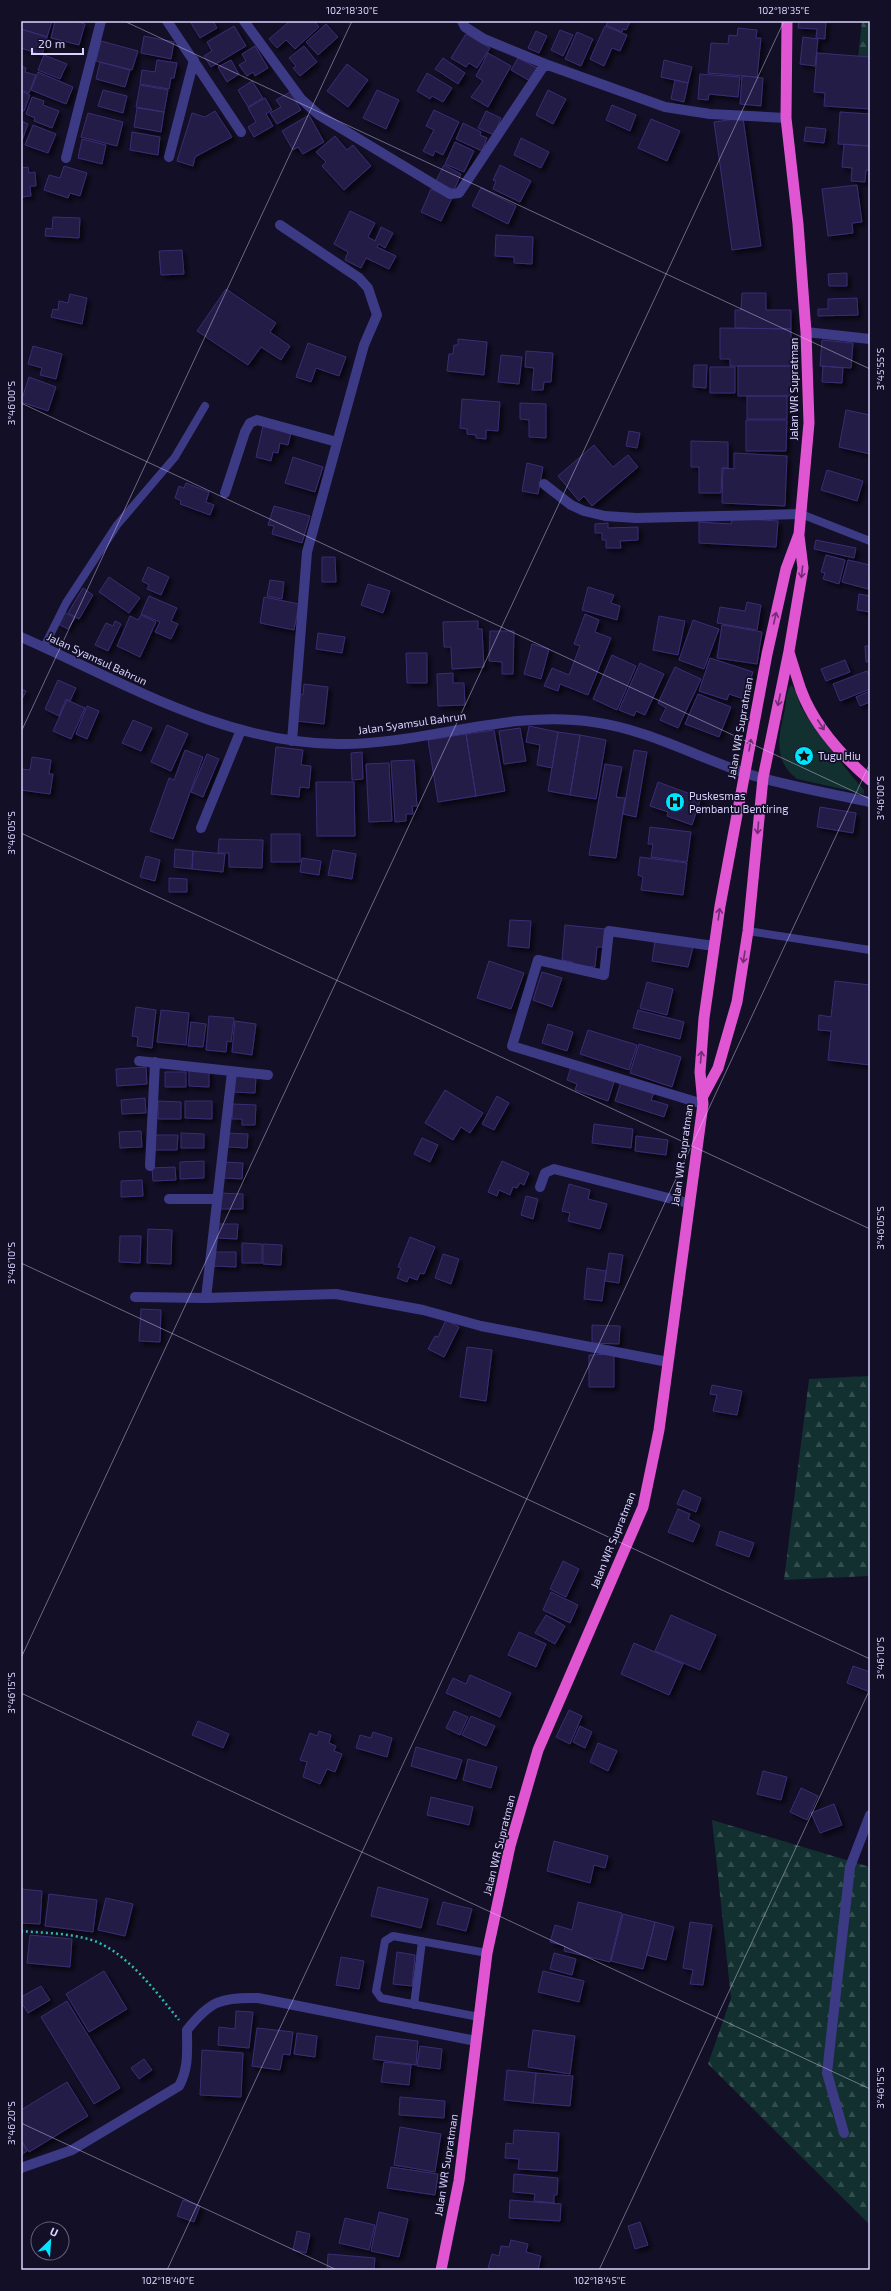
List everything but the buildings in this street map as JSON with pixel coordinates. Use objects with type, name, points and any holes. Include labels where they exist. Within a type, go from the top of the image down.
[{"type":"highway","name":"Jalan WR Supratman","points":[[441,2270],[459,2181],[487,1953],[510,1846],[538,1750],[643,1507],[659,1430],[688,1203],[703,1100],[700,1084],[700,1072],[704,1018],[714,946],[768,646],[786,569],[798,534],[809,423],[806,332],[798,224],[786,118],[787,21]]},
{"type":"highway","points":[[703,1100],[718,1068],[737,1002],[748,931],[763,778],[789,652],[803,568],[798,534]]},
{"type":"highway","points":[[789,652],[802,692],[812,711],[835,747],[870,780]]},
{"type":"street","points":[[66,158],[101,21]]},
{"type":"street","points":[[167,21],[241,132]]},
{"type":"street","points":[[244,21],[301,99],[319,115],[450,194],[460,193],[545,64]]},
{"type":"street","points":[[462,21],[465,27],[484,39],[545,64],[665,106],[688,112],[786,118]]},
{"type":"street","points":[[169,157],[194,60]]},
{"type":"street","points":[[280,225],[359,278],[368,288],[377,316],[364,345],[307,552],[292,741]]},
{"type":"street","points":[[806,332],[870,339]]},
{"type":"street","points":[[225,493],[245,432],[250,423],[258,420],[337,442]]},
{"type":"street","points":[[544,484],[571,505],[584,511],[605,516],[636,518],[801,514]]},
{"type":"street","name":"Jalan Syamsul Bahrun","points":[[21,637],[163,703],[211,722],[292,741],[338,744],[387,741],[515,720],[564,719],[594,722],[627,729],[763,778],[870,802]]},
{"type":"street","points":[[201,828],[241,730]]},
{"type":"street","points":[[703,1100],[512,1046],[538,960],[604,975],[609,931],[714,946]]},
{"type":"street","points":[[139,1061],[268,1075]]},
{"type":"street","points":[[150,1166],[154,1062]]},
{"type":"street","points":[[206,1298],[232,1072]]},
{"type":"street","points":[[540,1187],[545,1173],[554,1169],[688,1203]]},
{"type":"street","points":[[169,1199],[217,1199]]},
{"type":"street","points":[[135,1297],[206,1298],[336,1294],[423,1310],[481,1326],[668,1362]]},
{"type":"street","points":[[844,2133],[827,2074],[850,1867],[870,1815]]},
{"type":"street","points":[[21,2168],[72,2150],[179,2086],[187,2063],[186,2030],[202,2011],[218,2002],[236,1998],[258,1998],[476,2042]]},
{"type":"lane","points":[[44,647],[66,603],[117,525],[175,457],[205,406]]},
{"type":"lane","points":[[801,514],[870,541]]},
{"type":"lane","points":[[748,931],[870,950]]},
{"type":"lane","points":[[480,2017],[381,1998],[376,1991],[385,1941],[389,1937],[393,1936],[487,1953]]},
{"type":"lane","points":[[414,2005],[422,1941]]},
{"type":"path","points":[[21,1931],[60,1934],[89,1939],[106,1946],[142,1975],[186,2030]]},
{"type":"green space","points":[[862,21],[870,21],[870,59],[858,58]]},
{"type":"green space","points":[[791,685],[795,690],[803,710],[817,731],[864,790],[864,794],[797,779],[789,772],[784,764],[779,747],[787,693]]},
{"type":"green space","points":[[870,1376],[870,1576],[784,1580],[809,1379]]},
{"type":"green space","points":[[712,1820],[870,1867],[870,2225],[708,2064],[731,1998]]},
{"type":"place","name":"Tugu Hiu","points":[[804,756]]},
{"type":"place","name":"Puskesmas Pembantu Bentiring","points":[[675,802]]}]
